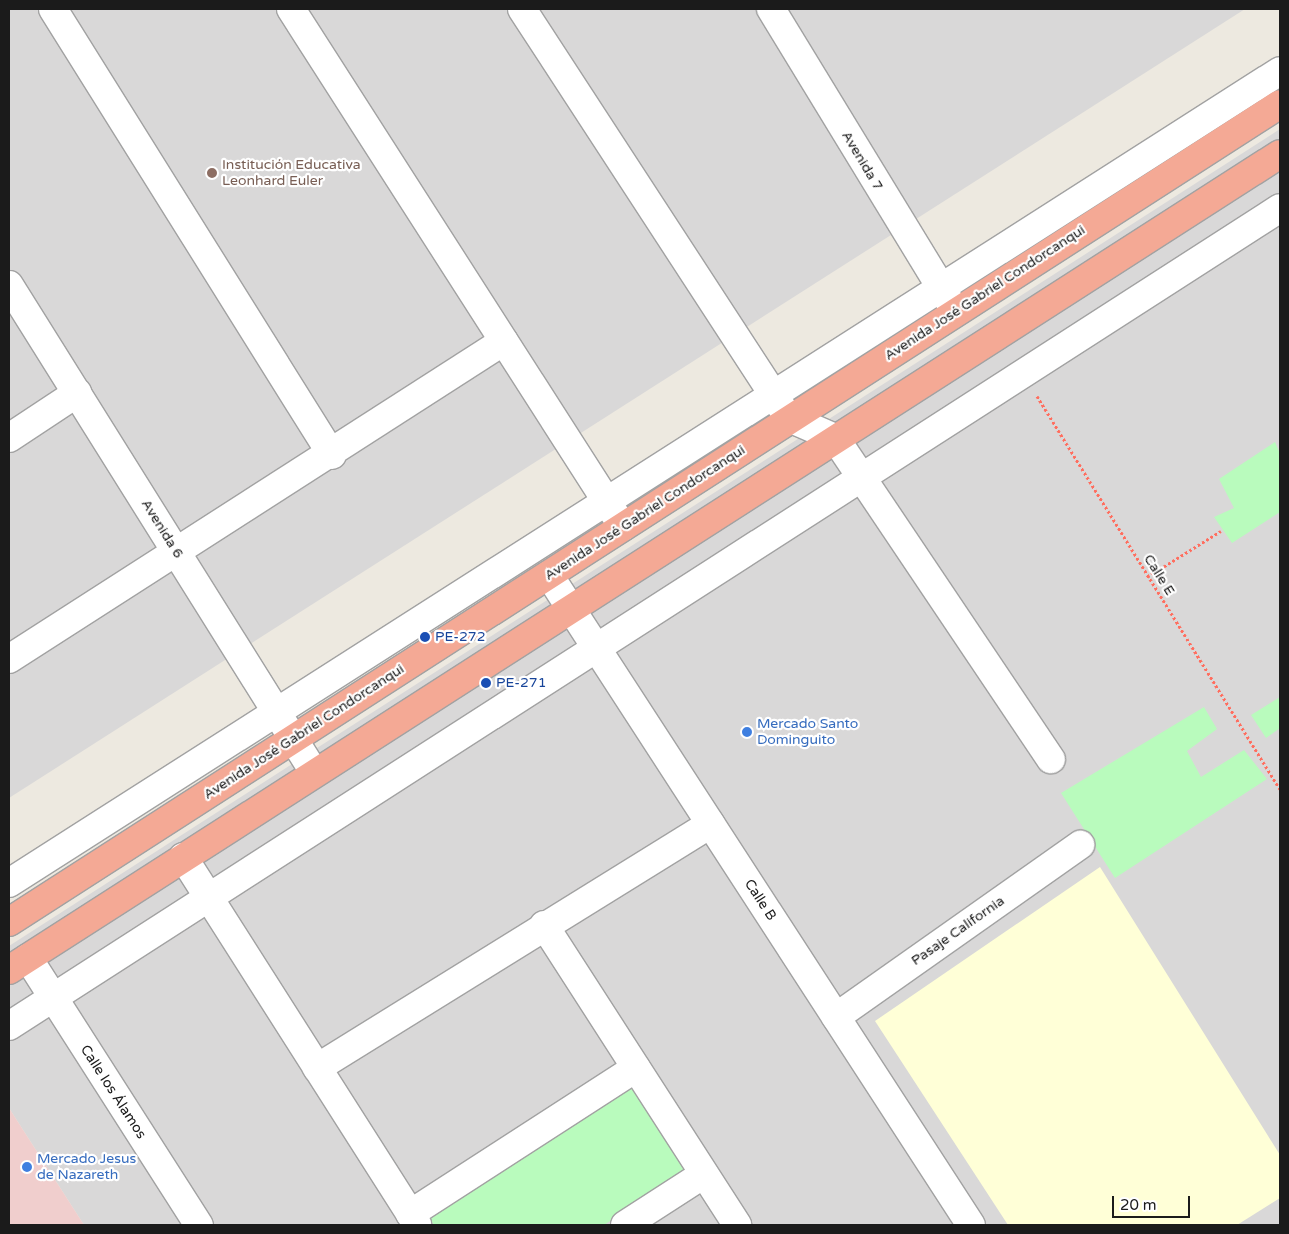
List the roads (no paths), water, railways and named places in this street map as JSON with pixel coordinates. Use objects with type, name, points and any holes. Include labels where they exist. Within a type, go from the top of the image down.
[{"type":"highway","name":"Avenida José Gabriel Condorcanqui","points":[[9,922],[955,311],[1280,104]]},
{"type":"highway","points":[[18,964],[314,772],[1280,154]]},
{"type":"street","points":[[53,9],[332,455]]},
{"type":"street","points":[[291,9],[623,527]]},
{"type":"street","points":[[522,9],[789,418],[835,438],[1051,759]]},
{"type":"street","name":"Avenida 7","points":[[771,9],[938,286],[955,311]]},
{"type":"street","name":"Avenida José Gabriel Condorcanqui","points":[[9,883],[276,709],[608,504],[938,286],[1280,72]]},
{"type":"street","points":[[9,1026],[210,900],[1023,371],[1280,208]]},
{"type":"street","name":"Avenida 6","points":[[9,286],[314,772]]},
{"type":"street","points":[[9,659],[332,455],[504,341]]},
{"type":"street","points":[[9,438],[77,393]]},
{"type":"street","name":"Calle B","points":[[549,575],[971,1225]]},
{"type":"street","points":[[317,1068],[544,925],[710,824]]},
{"type":"street","name":"Pasaje California","points":[[836,1017],[1080,845]]},
{"type":"street","points":[[183,857],[413,1220],[636,1068]]},
{"type":"street","points":[[544,925],[737,1225]]},
{"type":"street","name":"Calle los Álamos","points":[[18,964],[53,998],[198,1225]]},
{"type":"street","points":[[625,1225],[704,1174]]},
{"type":"place","name":"Institución Educativa Leonhard Euler","points":[[212,173]]},
{"type":"place","name":"PE-272","points":[[425,637]]},
{"type":"place","name":"PE-271","points":[[486,683]]},
{"type":"place","name":"Mercado Santo Dominguito","points":[[747,732]]},
{"type":"place","name":"Mercado Jesus de Nazareth","points":[[27,1167]]}]
